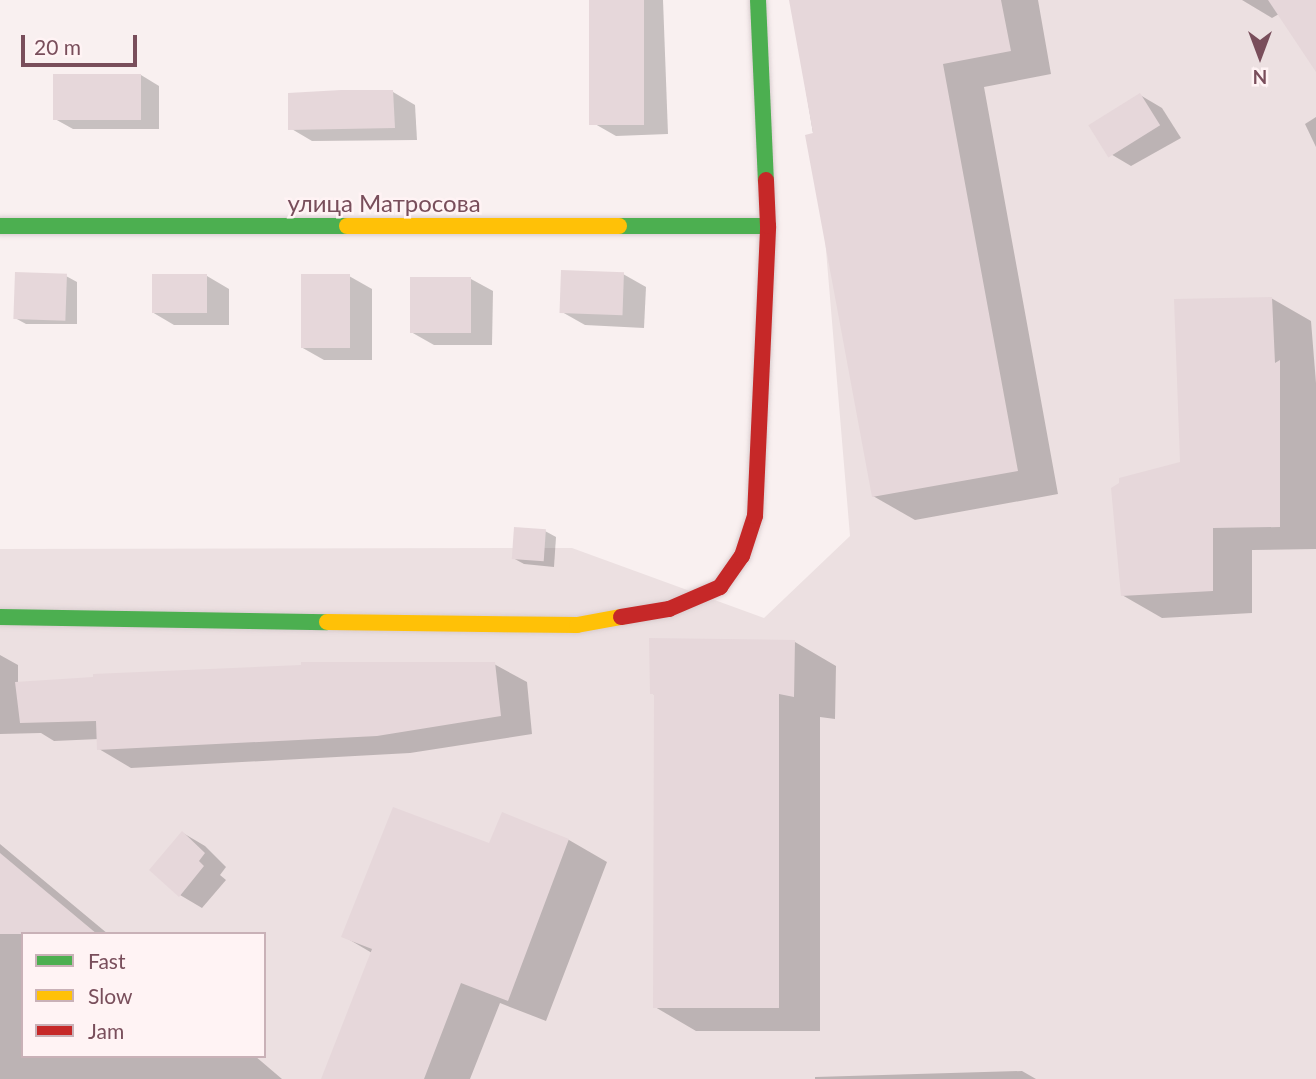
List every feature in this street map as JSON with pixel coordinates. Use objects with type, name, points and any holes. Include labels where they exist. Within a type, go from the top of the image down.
[{"type":"street","points":[[0,617],[577,625],[668,609],[720,587],[742,556],[755,516],[768,226],[758,0]]},
{"type":"street","name":"улица Матросова","points":[[0,226],[768,226]]},
{"type":"shaded area","points":[[805,0],[1316,0],[1316,1079],[0,1079],[0,549],[572,548],[764,618],[850,536]]},
{"type":"building","points":[[589,0],[644,0],[644,125],[589,125]]},
{"type":"building","points":[[789,0],[1001,0],[1011,51],[943,64],[1018,471],[872,497],[805,135],[813,133]]},
{"type":"building","points":[[1268,0],[1316,0],[1316,72]]},
{"type":"building","points":[[53,74],[141,74],[141,120],[53,120]]},
{"type":"building","points":[[393,90],[395,128],[288,130],[288,93]]},
{"type":"building","points":[[1140,93],[1160,125],[1108,158],[1088,125]]},
{"type":"building","points":[[561,270],[624,272],[622,315],[559,313]]},
{"type":"building","points":[[15,272],[67,274],[65,321],[13,319]]},
{"type":"building","points":[[152,274],[207,274],[207,313],[152,313]]},
{"type":"building","points":[[301,274],[350,274],[350,348],[301,348]]},
{"type":"building","points":[[410,277],[471,277],[471,333],[410,333]]},
{"type":"building","points":[[1272,297],[1275,363],[1280,360],[1280,527],[1213,528],[1213,591],[1121,596],[1111,488],[1119,483],[1119,478],[1180,462],[1174,299]]},
{"type":"building","points":[[514,527],[546,529],[544,561],[512,559]]},
{"type":"building","points":[[649,638],[795,640],[794,697],[779,694],[779,1008],[653,1008],[654,694],[650,694]]},
{"type":"building","points":[[301,662],[495,662],[501,716],[377,736],[97,750],[96,721],[20,723],[15,682],[93,677],[93,674],[301,665]]},
{"type":"building","points":[[393,807],[489,843],[502,812],[569,839],[508,1001],[461,983],[424,1079],[321,1079],[372,949],[341,937]]},
{"type":"building","points":[[182,831],[205,853],[199,861],[204,866],[179,897],[149,870]]},
{"type":"building","points":[[0,853],[95,932],[21,932],[0,934]]},
{"type":"traffic: fast","points":[[758,0],[766,180]]},
{"type":"traffic: fast","points":[[0,226],[347,226]]},
{"type":"traffic: fast","points":[[619,226],[768,226]]},
{"type":"traffic: fast","points":[[0,617],[327,622]]},
{"type":"traffic: slow","points":[[347,226],[619,226]]},
{"type":"traffic: slow","points":[[327,622],[577,625],[621,617]]},
{"type":"traffic: jam","points":[[621,617],[669,609],[720,587],[742,556],[755,516],[768,226],[766,180]]}]
